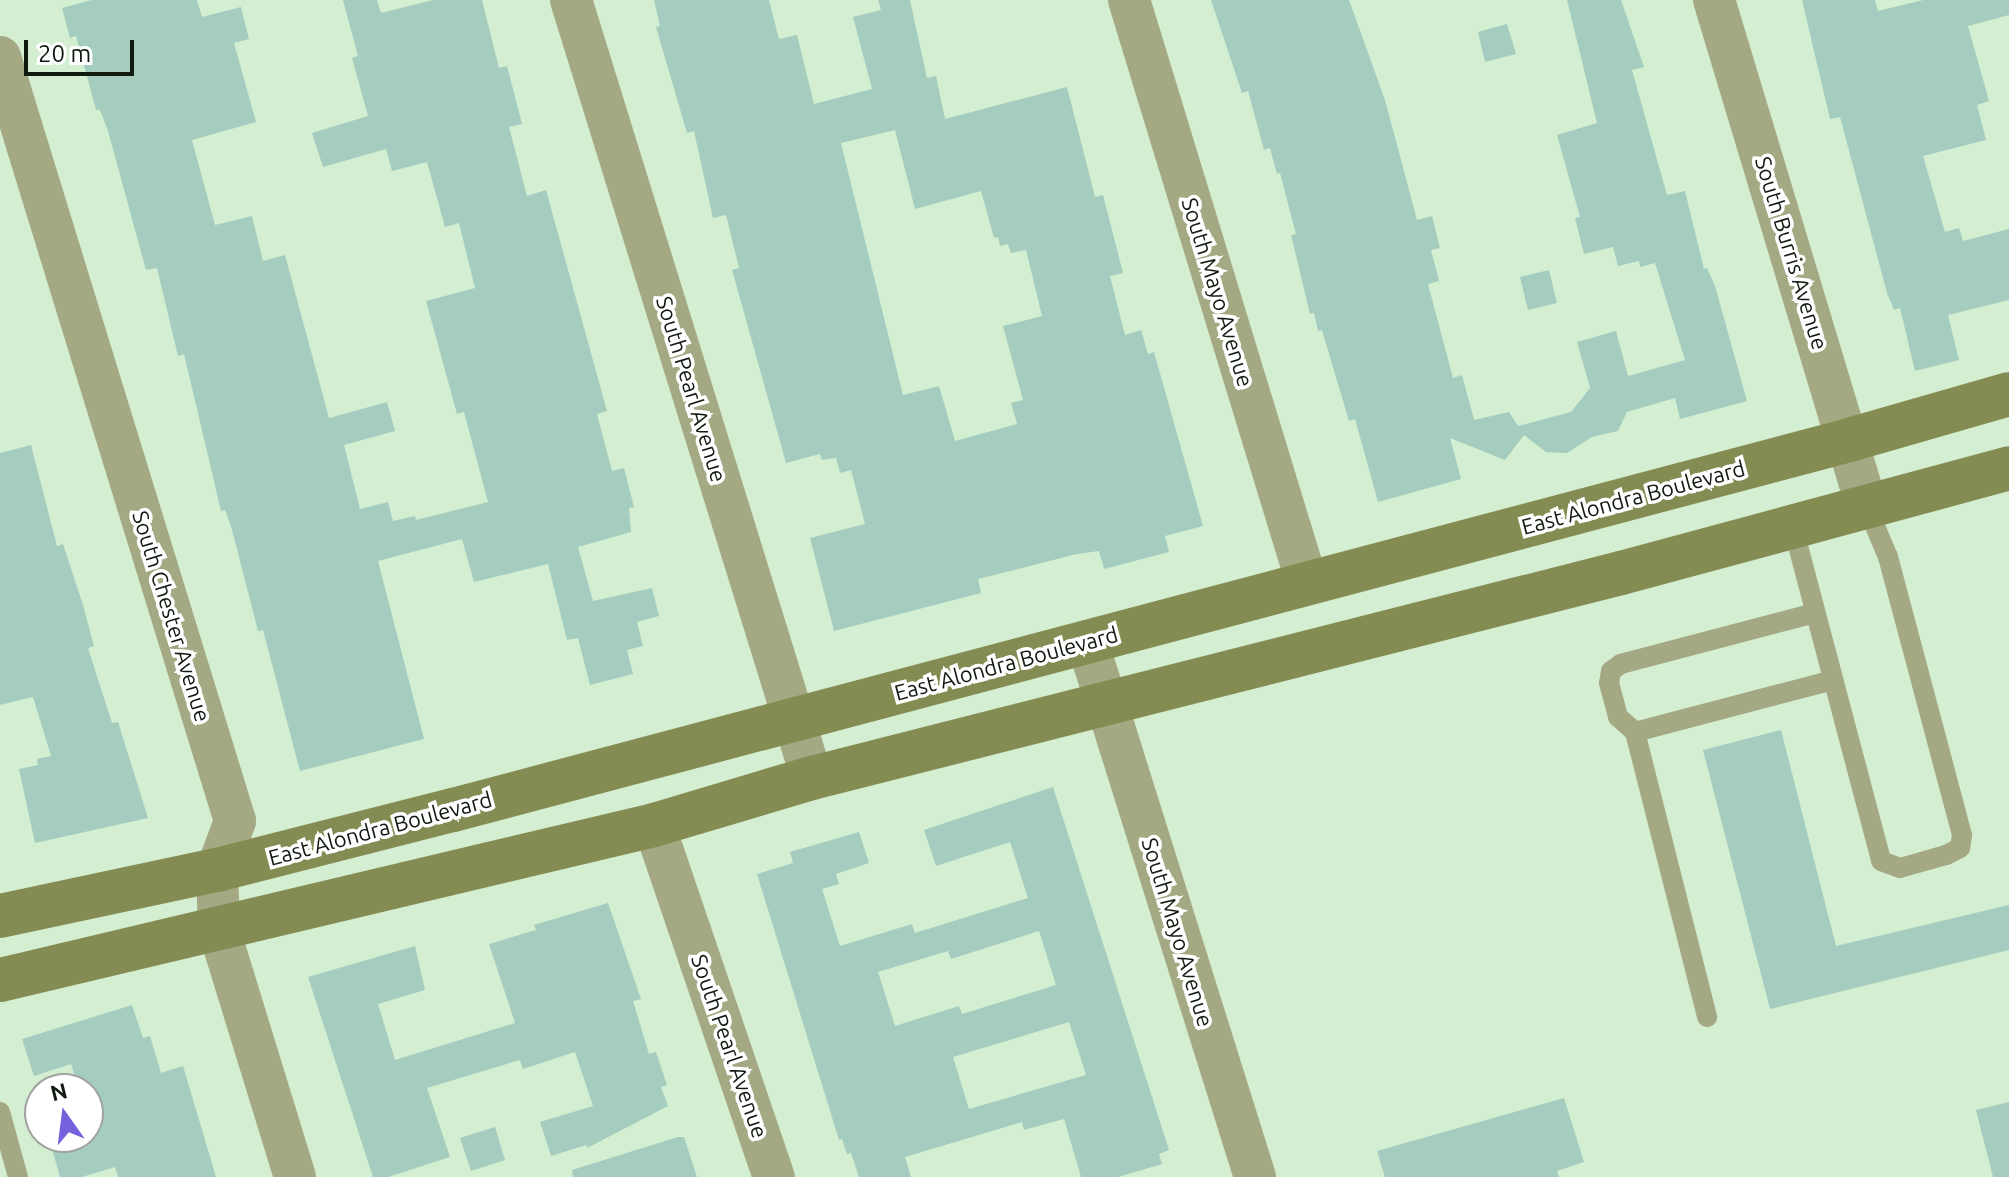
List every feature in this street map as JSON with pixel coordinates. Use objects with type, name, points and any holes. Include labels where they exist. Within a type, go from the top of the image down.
[{"type":"main road","name":"East Alondra Boulevard","points":[[0,916],[217,870],[1849,440],[2009,394]]},
{"type":"main road","points":[[0,980],[654,825],[812,778],[1793,527],[2009,468]]},
{"type":"street","name":"South Pearl Avenue","points":[[571,0],[812,778]]},
{"type":"street","name":"South Mayo Avenue","points":[[1129,0],[1307,583]]},
{"type":"street","name":"South Burris Avenue","points":[[1714,0],[1867,507]]},
{"type":"street","name":"South Chester Avenue","points":[[0,57],[235,821],[217,870],[219,930],[295,1177]]},
{"type":"street","name":"South Mayo Avenue","points":[[1087,641],[1255,1177]]},
{"type":"street","name":"South Pearl Avenue","points":[[654,825],[774,1177]]},
{"type":"lane","points":[[1793,527],[1881,861],[1900,868],[1960,848],[1962,835],[1888,557],[1867,507]]},
{"type":"lane","points":[[1707,1017],[1635,732],[1618,717],[1609,683],[1615,667],[1815,613]]},
{"type":"lane","points":[[1635,732],[1833,680]]},
{"type":"lane","points":[[0,1112],[18,1177]]},
{"type":"building","points":[[92,0],[197,0],[202,17],[241,7],[249,39],[234,43],[256,122],[192,140],[215,225],[252,216],[263,261],[285,255],[329,418],[387,402],[395,431],[344,445],[360,509],[388,502],[393,521],[415,516],[416,520],[488,502],[464,412],[457,414],[426,301],[475,288],[459,223],[445,227],[427,162],[392,171],[386,149],[323,167],[312,133],[368,116],[352,58],[358,56],[343,0],[377,0],[381,13],[433,0],[482,0],[499,68],[507,66],[522,124],[509,127],[527,196],[546,190],[607,411],[597,414],[612,471],[624,468],[634,507],[629,508],[631,532],[578,547],[593,601],[652,588],[659,616],[637,622],[643,646],[627,650],[633,674],[590,685],[578,638],[567,640],[548,564],[474,582],[462,539],[378,561],[424,739],[300,771],[263,630],[258,631],[231,526],[225,510],[221,511],[184,354],[178,356],[157,268],[146,270],[108,131],[100,110],[96,110],[76,36],[70,38],[62,8]]},
{"type":"building","points":[[654,0],[769,0],[779,39],[797,35],[814,104],[872,89],[853,17],[881,10],[878,0],[910,0],[927,78],[936,76],[945,119],[1067,87],[1095,197],[1103,195],[1123,273],[1110,276],[1125,335],[1141,330],[1148,354],[1154,352],[1203,526],[1165,536],[1169,552],[1104,569],[1099,551],[1077,554],[978,579],[981,593],[834,631],[810,538],[865,524],[851,470],[840,473],[836,458],[822,460],[820,454],[786,463],[732,270],[739,268],[726,215],[713,218],[694,131],[687,133],[656,27],[660,26]],"holes":[[[895,130],[915,209],[981,191],[994,238],[998,237],[1000,246],[1008,244],[1011,253],[1026,250],[1042,316],[1003,326],[1023,400],[1011,403],[1017,424],[955,441],[939,386],[903,395],[841,143]]]},
{"type":"building","points":[[1211,0],[1349,0],[1385,100],[1417,220],[1432,216],[1440,248],[1431,250],[1439,281],[1428,284],[1453,378],[1462,375],[1474,420],[1509,412],[1518,426],[1571,412],[1590,388],[1577,342],[1616,331],[1628,376],[1685,360],[1655,263],[1640,267],[1639,261],[1618,266],[1613,247],[1584,254],[1575,218],[1580,217],[1557,135],[1597,123],[1567,0],[1621,0],[1644,67],[1632,70],[1667,195],[1685,191],[1704,269],[1707,268],[1715,286],[1747,401],[1680,419],[1675,398],[1627,412],[1618,431],[1592,437],[1567,453],[1546,452],[1524,435],[1505,460],[1450,438],[1461,479],[1378,502],[1355,419],[1349,421],[1322,330],[1318,331],[1314,313],[1310,314],[1291,235],[1296,234],[1280,173],[1277,174],[1270,148],[1264,150],[1248,91],[1242,93]]},
{"type":"building","points":[[1802,0],[1875,0],[1878,11],[1923,0],[2009,0],[2009,15],[1968,26],[1989,101],[1977,105],[1986,140],[1923,156],[1945,232],[1959,228],[1963,241],[2009,229],[2009,300],[1948,315],[1959,360],[1915,371],[1900,308],[1894,310],[1887,293],[1840,117],[1830,119]]},
{"type":"building","points":[[1507,24],[1516,54],[1485,62],[1478,32]]},
{"type":"building","points":[[1549,270],[1557,303],[1528,310],[1520,277]]},
{"type":"building","points":[[31,445],[57,546],[63,544],[83,605],[94,646],[88,648],[112,723],[118,722],[148,818],[35,843],[19,769],[38,765],[37,759],[51,756],[33,697],[0,705],[0,453]]},
{"type":"building","points":[[1781,730],[1836,946],[2009,905],[2009,950],[1770,1009],[1703,750]]},
{"type":"building","points":[[1053,787],[1169,1150],[1159,1154],[1162,1164],[1118,1177],[1081,1177],[1064,1119],[1024,1130],[1022,1122],[905,1157],[911,1177],[859,1177],[851,1153],[847,1154],[842,1139],[839,1140],[757,874],[793,863],[790,852],[859,832],[869,863],[836,874],[839,884],[822,889],[840,946],[912,924],[915,933],[1028,898],[1010,842],[936,866],[924,830]],"holes":[[[1039,931],[1056,985],[962,1014],[959,1006],[895,1026],[878,972],[948,951],[951,959]],[[1069,1022],[1086,1075],[969,1109],[953,1057]]]},
{"type":"building","points":[[608,903],[641,999],[633,1001],[649,1054],[656,1052],[667,1085],[661,1087],[668,1106],[587,1148],[586,1145],[551,1156],[540,1122],[593,1106],[575,1052],[523,1069],[520,1060],[427,1088],[450,1157],[388,1177],[373,1177],[308,977],[415,946],[425,990],[378,1004],[395,1060],[515,1023],[489,944],[536,930],[534,925]]},
{"type":"building","points":[[132,1005],[143,1038],[150,1036],[161,1073],[183,1066],[216,1177],[118,1177],[115,1167],[82,1177],[60,1177],[53,1153],[104,1153],[104,1073],[74,1073],[71,1064],[33,1073],[22,1039]]},
{"type":"building","points":[[1564,1098],[1584,1162],[1557,1171],[1559,1177],[1385,1177],[1377,1151]]},
{"type":"building","points":[[2009,1102],[2009,1177],[1993,1177],[1976,1110]]},
{"type":"building","points":[[495,1127],[505,1160],[471,1171],[460,1138]]},
{"type":"building","points":[[684,1137],[697,1177],[573,1177],[572,1170]]}]
